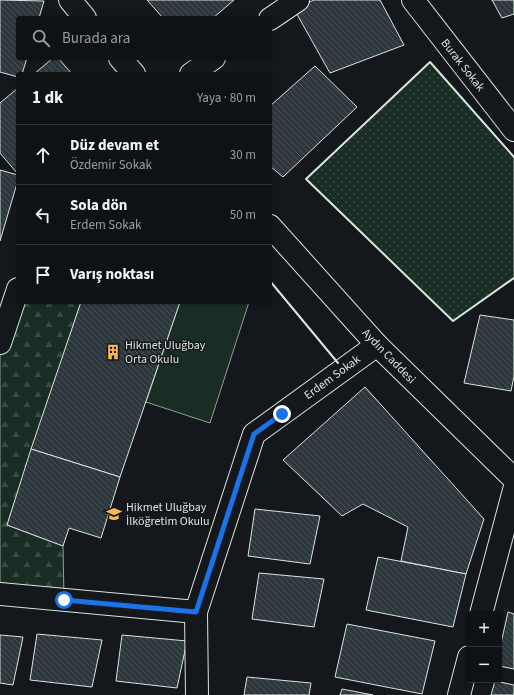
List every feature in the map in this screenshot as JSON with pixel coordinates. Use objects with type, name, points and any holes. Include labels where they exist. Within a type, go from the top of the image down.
[{"type":"street","points":[[70,0],[83,16]]},
{"type":"street","points":[[272,18],[298,0]]},
{"type":"street","name":"Burak Sokak","points":[[413,0],[514,130]]},
{"type":"street","points":[[122,60],[132,72]]},
{"type":"street","points":[[194,72],[211,60]]},
{"type":"street","name":"Aydın Caddesi","points":[[272,228],[377,345],[514,479]]},
{"type":"street","points":[[0,344],[16,295]]},
{"type":"street","name":"Erdem Sokak","points":[[197,695],[196,612],[254,434],[377,345]]},
{"type":"street","points":[[482,611],[514,490]]},
{"type":"street","points":[[0,594],[196,612]]},
{"type":"street","points":[[459,695],[466,668]]},
{"type":"green space","points":[[430,62],[514,157],[514,278],[453,321],[306,179]]},
{"type":"green space","points":[[17,304],[80,304],[7,525],[63,546],[64,600],[0,594],[0,343]]},
{"type":"green space","points":[[179,304],[248,304],[210,423],[146,402]]},
{"type":"building","points":[[0,0],[44,1],[40,16],[16,16],[16,60],[26,60],[23,72],[16,72],[16,76],[0,72]]},
{"type":"building","points":[[147,0],[234,0],[215,16],[161,16]]},
{"type":"building","points":[[314,0],[380,0],[404,45],[330,73],[294,9]]},
{"type":"building","points":[[492,0],[514,0],[514,14],[502,18]]},
{"type":"building","points":[[51,60],[60,60],[70,72],[36,72]]},
{"type":"building","points":[[315,66],[357,107],[283,177],[272,168],[272,104]]},
{"type":"building","points":[[16,90],[16,172],[0,153],[0,103]]},
{"type":"building","points":[[0,170],[16,174],[16,187],[0,241]]},
{"type":"building","name":"Hikmet Uluğbay Orta Okulu","points":[[80,304],[179,304],[120,477],[31,449]]},
{"type":"building","points":[[480,315],[514,320],[514,376],[511,391],[464,383]]},
{"type":"building","points":[[365,387],[484,519],[466,574],[401,561],[408,527],[363,504],[342,516],[283,460]]},
{"type":"building","points":[[31,449],[120,477],[101,538],[69,528],[63,546],[7,525]]},
{"type":"building","points":[[255,509],[320,516],[310,564],[248,556]]},
{"type":"building","points":[[378,557],[466,574],[453,627],[366,610]]},
{"type":"building","points":[[259,573],[324,579],[314,627],[252,619]]},
{"type":"building","points":[[508,612],[514,614],[514,669],[502,667],[502,639]]},
{"type":"building","points":[[347,624],[435,641],[422,694],[335,677]]},
{"type":"building","points":[[37,634],[102,640],[92,687],[30,680]]},
{"type":"building","points":[[0,635],[23,637],[13,685],[0,683]]},
{"type":"building","points":[[122,635],[187,641],[177,688],[116,681]]},
{"type":"building","points":[[247,677],[311,683],[309,695],[244,695]]},
{"type":"building","points":[[502,682],[514,685],[514,695],[491,695],[494,683]]},
{"type":"building","points":[[342,689],[373,695],[340,695]]},
{"type":"wall","points":[[514,157],[430,62],[306,179],[453,321],[514,278]]},
{"type":"wall","points":[[272,283],[338,363]]},
{"type":"place","name":"Hikmet Uluğbay Orta Okulu","points":[[113,352]]},
{"type":"place","name":"Hikmet Uluğbay İlköğretim Okulu","points":[[114,514]]},
{"type":"route","points":[[64,600],[196,612],[254,434],[282,414]]}]
